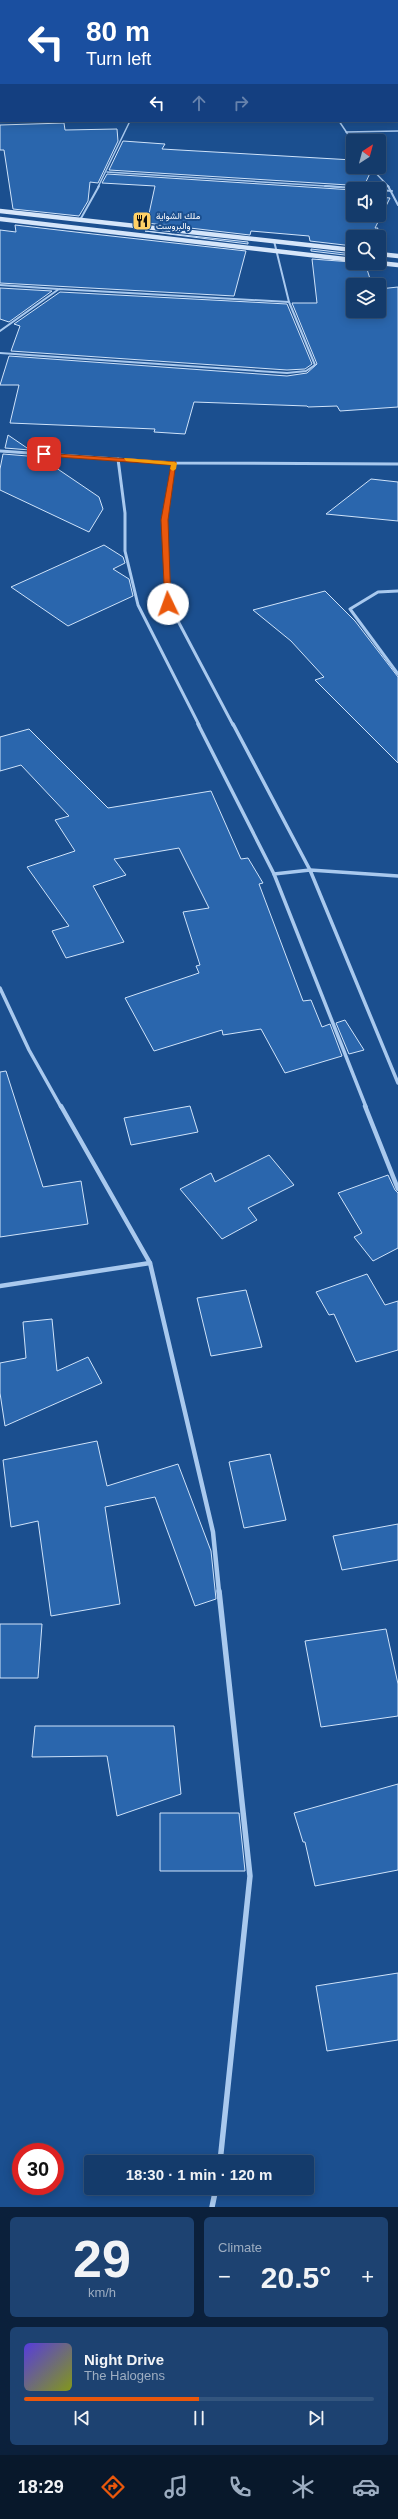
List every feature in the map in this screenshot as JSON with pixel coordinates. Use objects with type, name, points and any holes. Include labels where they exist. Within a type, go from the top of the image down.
[{"type":"street","points":[[80,220],[107,172],[130,122]]},
{"type":"street","points":[[340,122],[346,132],[398,131]]},
{"type":"street","points":[[107,172],[346,188]]},
{"type":"street","points":[[376,174],[392,191],[398,205]]},
{"type":"street","points":[[386,191],[392,191]]},
{"type":"street","points":[[0,210],[346,249]]},
{"type":"street","points":[[0,219],[346,259]]},
{"type":"street","points":[[0,353],[288,373],[306,371],[315,365],[290,302],[275,250],[274,241]]},
{"type":"street","points":[[386,255],[398,256]]},
{"type":"street","points":[[386,264],[398,265]]},
{"type":"street","points":[[0,285],[290,302]]},
{"type":"street","points":[[0,331],[21,318],[58,289]]},
{"type":"street","points":[[0,451],[174,463],[398,464]]},
{"type":"street","points":[[118,459],[125,513],[125,551],[138,605],[274,874],[398,1189]]},
{"type":"street","points":[[174,463],[164,520],[168,604],[310,870],[398,1083]]},
{"type":"street","points":[[398,591],[378,592],[350,609],[398,674]]},
{"type":"street","points":[[274,874],[310,870],[398,876]]},
{"type":"street","points":[[0,988],[29,1050],[150,1263],[213,1532],[250,1876],[221,2155]]},
{"type":"street","points":[[0,1286],[150,1263]]},
{"type":"street","points":[[212,2207],[215,2195]]},
{"type":"building","points":[[64,123],[65,130],[117,129],[118,141],[98,183],[90,182],[88,201],[79,216],[13,209],[4,150],[0,150],[0,125]]},
{"type":"building","points":[[123,141],[165,144],[162,149],[346,160],[346,174],[370,174],[366,182],[346,182],[346,185],[109,170]]},
{"type":"building","points":[[107,174],[346,190],[346,222],[378,222],[375,228],[378,228],[377,230],[346,230],[346,245],[310,241],[309,236],[251,231],[250,235],[147,223],[155,186],[102,183]]},
{"type":"building","points":[[386,198],[390,198],[386,206]]},
{"type":"building","points":[[15,225],[246,251],[234,296],[0,283],[0,230],[16,232]]},
{"type":"building","points":[[145,231],[248,242],[248,244]]},
{"type":"building","points":[[311,249],[346,253],[346,255],[311,251]]},
{"type":"building","points":[[312,259],[346,262],[346,270],[367,270],[370,278],[346,278],[346,318],[386,318],[386,288],[398,287],[398,407],[340,411],[337,406],[308,407],[194,402],[185,434],[154,432],[155,429],[10,423],[19,385],[0,385],[9,356],[287,376],[307,373],[317,364],[292,303],[317,303]]},
{"type":"building","points":[[0,288],[52,291],[9,322],[0,319]]},
{"type":"building","points":[[60,292],[287,304],[312,364],[305,369],[287,370],[11,351],[20,326],[14,324]]},
{"type":"building","points":[[8,435],[30,450],[5,448]]},
{"type":"building","points":[[3,454],[40,457],[99,497],[103,509],[89,532],[0,490],[0,469]]},
{"type":"building","points":[[371,479],[398,482],[398,521],[326,514]]},
{"type":"building","points":[[104,545],[123,557],[125,563],[113,569],[129,579],[133,596],[68,626],[11,587]]},
{"type":"building","points":[[325,591],[355,621],[398,677],[398,763],[315,680],[324,677],[291,641],[253,610]]},
{"type":"building","points":[[29,729],[108,808],[211,791],[241,859],[248,858],[263,883],[259,884],[303,1001],[311,1000],[322,1027],[330,1024],[342,1056],[285,1073],[261,1029],[223,1035],[222,1030],[154,1051],[125,998],[199,973],[196,966],[200,965],[183,912],[209,908],[179,848],[114,859],[126,875],[93,886],[124,942],[66,958],[52,931],[69,926],[27,867],[75,851],[55,820],[69,816],[21,765],[0,771],[0,737]]},
{"type":"building","points":[[345,1020],[364,1050],[349,1054],[336,1023]]},
{"type":"building","points":[[6,1071],[43,1187],[81,1181],[88,1224],[0,1237],[0,1072]]},
{"type":"building","points":[[190,1106],[198,1132],[131,1145],[124,1118]]},
{"type":"building","points":[[269,1155],[294,1185],[248,1208],[257,1220],[222,1239],[180,1189],[211,1173],[215,1182]]},
{"type":"building","points":[[388,1175],[398,1193],[398,1248],[373,1261],[354,1237],[362,1233],[338,1193]]},
{"type":"building","points":[[367,1274],[385,1305],[398,1301],[398,1350],[356,1362],[334,1314],[329,1315],[316,1292]]},
{"type":"building","points":[[246,1290],[262,1347],[211,1356],[197,1298]]},
{"type":"building","points":[[52,1319],[57,1371],[88,1357],[102,1383],[5,1426],[0,1393],[0,1363],[26,1358],[23,1322]]},
{"type":"building","points":[[97,1441],[107,1486],[178,1464],[211,1551],[216,1599],[195,1606],[155,1497],[105,1507],[120,1604],[51,1616],[38,1521],[11,1527],[3,1460]]},
{"type":"building","points":[[270,1454],[286,1520],[244,1528],[229,1462]]},
{"type":"building","points":[[398,1524],[398,1560],[342,1570],[333,1536]]},
{"type":"building","points":[[0,1624],[42,1624],[38,1678],[0,1678]]},
{"type":"building","points":[[386,1629],[398,1684],[398,1716],[321,1727],[305,1641]]},
{"type":"building","points":[[35,1726],[174,1726],[181,1794],[117,1816],[107,1756],[32,1757]]},
{"type":"building","points":[[398,1784],[398,1870],[315,1886],[305,1842],[303,1842],[294,1813]]},
{"type":"building","points":[[160,1813],[239,1813],[245,1871],[160,1871]]},
{"type":"building","points":[[398,1973],[398,2040],[327,2051],[316,1986]]},
{"type":"slow traffic","points":[[126,460],[174,463],[173,469]]},
{"type":"place","name":"ملك الشواية والبروست","points":[[142,221]]},
{"type":"route","points":[[44,454],[174,463],[164,520],[168,604]]}]
